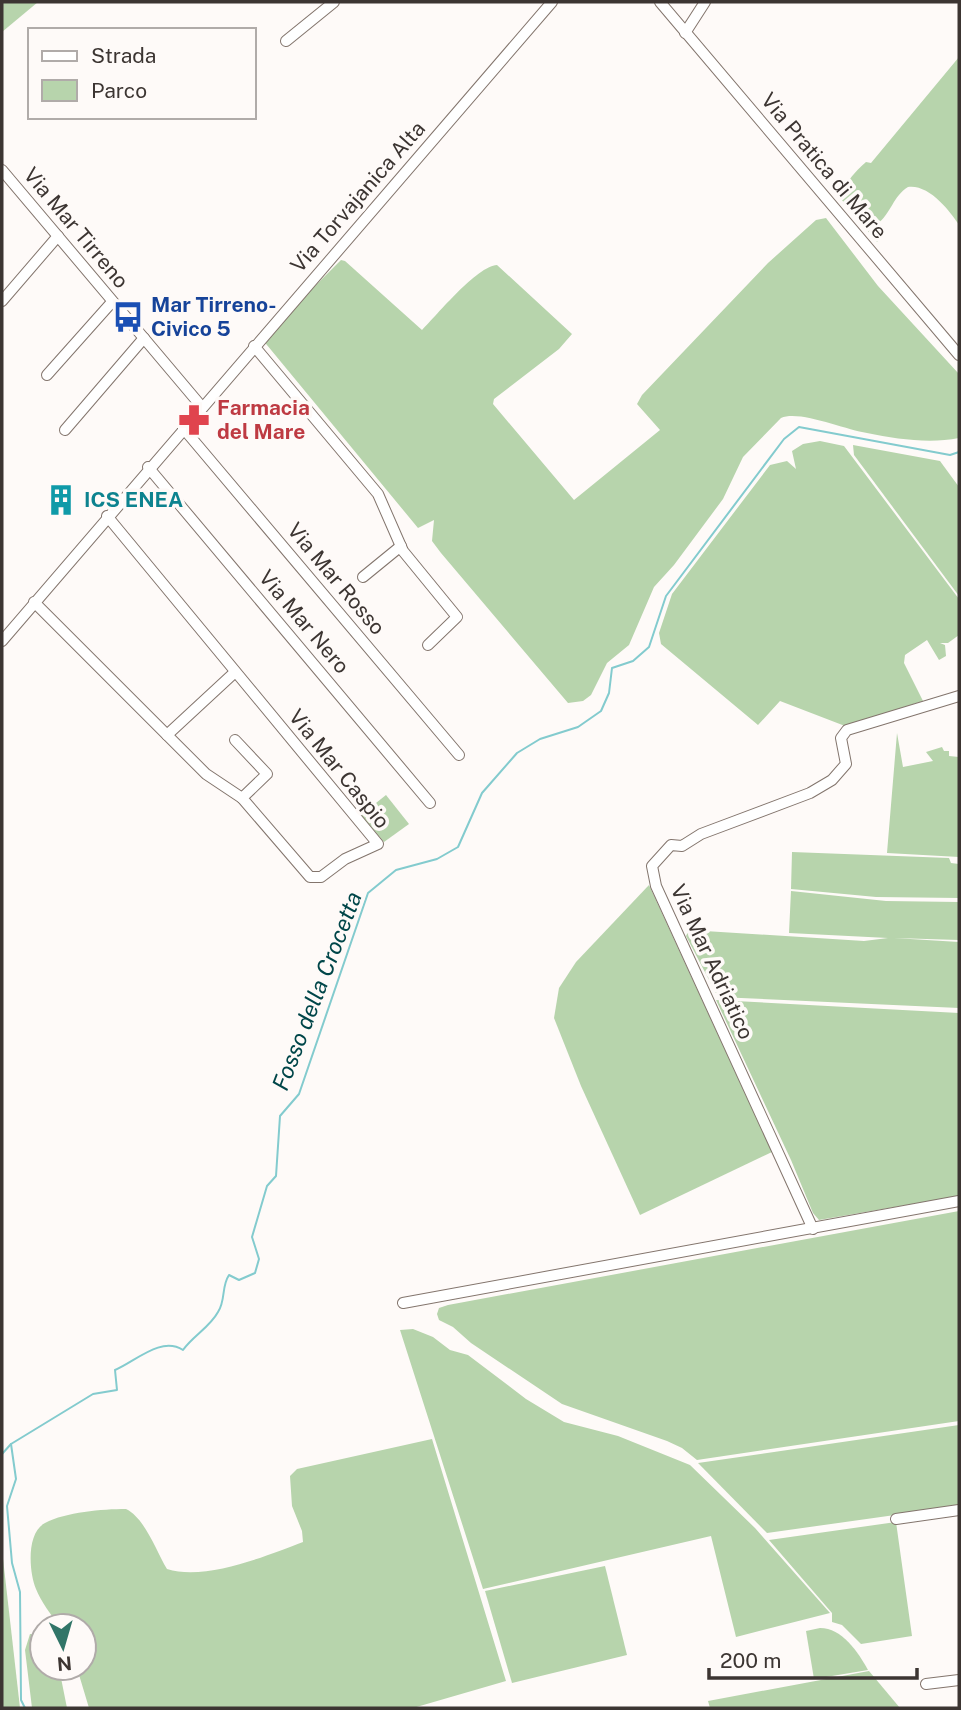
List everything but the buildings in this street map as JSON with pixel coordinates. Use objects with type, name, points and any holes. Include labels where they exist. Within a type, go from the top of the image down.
[{"type":"street","points":[[286,41],[334,2]]},
{"type":"street","name":"Via Torvajanica Alta","points":[[2,641],[148,467],[552,2]]},
{"type":"street","name":"Via Pratica di Mare","points":[[660,2],[959,355]]},
{"type":"street","points":[[685,33],[705,2]]},
{"type":"street","name":"Via Mar Tirreno","points":[[2,170],[202,407]]},
{"type":"street","points":[[2,301],[58,236]]},
{"type":"street","points":[[47,375],[112,302]]},
{"type":"street","points":[[65,430],[144,338]]},
{"type":"street","points":[[254,346],[378,494],[401,546],[457,617],[428,645]]},
{"type":"street","name":"Via Mar Rosso","points":[[183,428],[460,755]]},
{"type":"street","name":"Via Mar Nero","points":[[148,467],[430,803]]},
{"type":"street","name":"Via Mar Caspio","points":[[107,516],[378,844],[313,879],[243,798]]},
{"type":"street","points":[[363,577],[401,546]]},
{"type":"street","points":[[34,602],[206,774],[243,798],[267,774],[235,740]]},
{"type":"street","points":[[167,735],[234,673]]},
{"type":"street","name":"Via Mar Adriatico","points":[[813,1228],[650,872],[652,866],[671,845],[682,846],[701,834],[825,785],[846,764],[841,738],[849,729],[959,696]]},
{"type":"street","points":[[403,1303],[959,1201]]},
{"type":"street","points":[[896,1519],[959,1510]]},
{"type":"street","points":[[926,1684],[959,1680]]},
{"type":"green space","points":[[2,2],[38,2],[2,32]]},
{"type":"green space","points":[[959,57],[959,225],[931,194],[916,187],[908,187],[877,224],[886,233],[877,242],[841,199],[844,189],[866,162],[871,163]]},
{"type":"green space","points":[[826,218],[878,286],[959,374],[959,438],[936,441],[901,439],[811,418],[781,418],[743,457],[723,499],[674,565],[654,587],[629,645],[607,663],[591,695],[583,701],[568,703],[432,541],[434,520],[418,528],[262,339],[341,260],[422,330],[468,282],[489,267],[497,265],[572,334],[559,349],[494,399],[493,404],[574,500],[660,430],[637,404],[642,395],[768,263],[816,220]]},
{"type":"green space","points":[[820,441],[844,446],[959,599],[959,635],[948,643],[940,643],[945,645],[946,656],[939,660],[927,640],[905,655],[904,663],[923,701],[845,726],[780,701],[758,725],[661,644],[659,633],[672,594],[770,465],[787,461],[796,469],[792,451],[803,444]]},
{"type":"green space","points":[[853,445],[940,461],[959,487],[959,596],[854,455]]},
{"type":"green space","points":[[897,733],[903,767],[933,761],[926,752],[942,747],[944,751],[949,751],[949,756],[959,757],[959,857],[887,853]]},
{"type":"green space","points":[[386,795],[409,824],[384,842],[361,815]]},
{"type":"green space","points":[[792,852],[949,858],[951,863],[959,864],[959,898],[876,897],[791,889]]},
{"type":"green space","points":[[649,885],[772,1152],[640,1215],[581,1086],[554,1018],[559,988],[576,962]]},
{"type":"green space","points":[[791,891],[886,901],[959,902],[959,940],[894,938],[959,942],[959,1008],[718,997],[686,936],[689,930],[864,941],[888,938],[789,933]]},
{"type":"green space","points":[[716,1000],[959,1013],[959,1196],[819,1220],[813,1213]]},
{"type":"green space","points":[[959,1211],[959,1421],[697,1460],[682,1448],[667,1441],[562,1404],[471,1343],[453,1327],[439,1320],[437,1314],[439,1308],[448,1305]]},
{"type":"green space","points":[[413,1329],[433,1337],[450,1350],[468,1355],[526,1399],[564,1422],[618,1436],[690,1465],[755,1528],[830,1613],[736,1637],[711,1536],[483,1589],[400,1330]]},
{"type":"green space","points":[[959,1425],[959,1506],[767,1533],[698,1463]]},
{"type":"green space","points":[[432,1439],[506,1681],[413,1708],[89,1708],[81,1682],[98,1682],[98,1612],[50,1612],[36,1589],[31,1563],[32,1544],[39,1528],[54,1519],[74,1514],[126,1509],[133,1513],[144,1527],[167,1569],[200,1572],[236,1565],[303,1542],[302,1531],[292,1506],[290,1476],[297,1469]]},
{"type":"green space","points":[[896,1522],[912,1636],[861,1644],[842,1625],[832,1622],[832,1613],[769,1540]]},
{"type":"green space","points":[[2,1550],[20,1708],[2,1708]]},
{"type":"green space","points":[[605,1566],[627,1655],[512,1683],[485,1591]]},
{"type":"green space","points":[[828,1629],[842,1637],[868,1670],[814,1679],[806,1631]]},
{"type":"green space","points":[[28,1640],[28,1675],[25,1650]]},
{"type":"green space","points":[[869,1671],[900,1708],[710,1708],[708,1701]]},
{"type":"green space","points":[[29,1682],[62,1682],[67,1708],[32,1708]]},
{"type":"waterway","name":"Fosso della Crocetta","points":[[2,1454],[11,1444],[93,1394],[117,1390],[115,1370],[157,1348],[175,1346],[183,1350],[218,1312],[229,1275],[239,1280],[255,1273],[259,1259],[252,1237],[267,1186],[276,1176],[280,1116],[299,1094],[368,893],[396,870],[437,859],[458,847],[482,793],[517,753],[540,739],[578,727],[601,711],[609,693],[612,668],[633,661],[649,647],[666,596],[784,439],[799,427],[950,455],[959,452]]},
{"type":"waterway","points":[[11,1444],[16,1479],[7,1506],[12,1563],[20,1592],[21,1700],[25,1708]]},
{"type":"place","name":"Mar Tirreno- Civico 5","points":[[128,317]]},
{"type":"place","name":"Farmacia del Mare","points":[[194,420]]},
{"type":"place","name":"ICS ENEA","points":[[61,500]]}]
